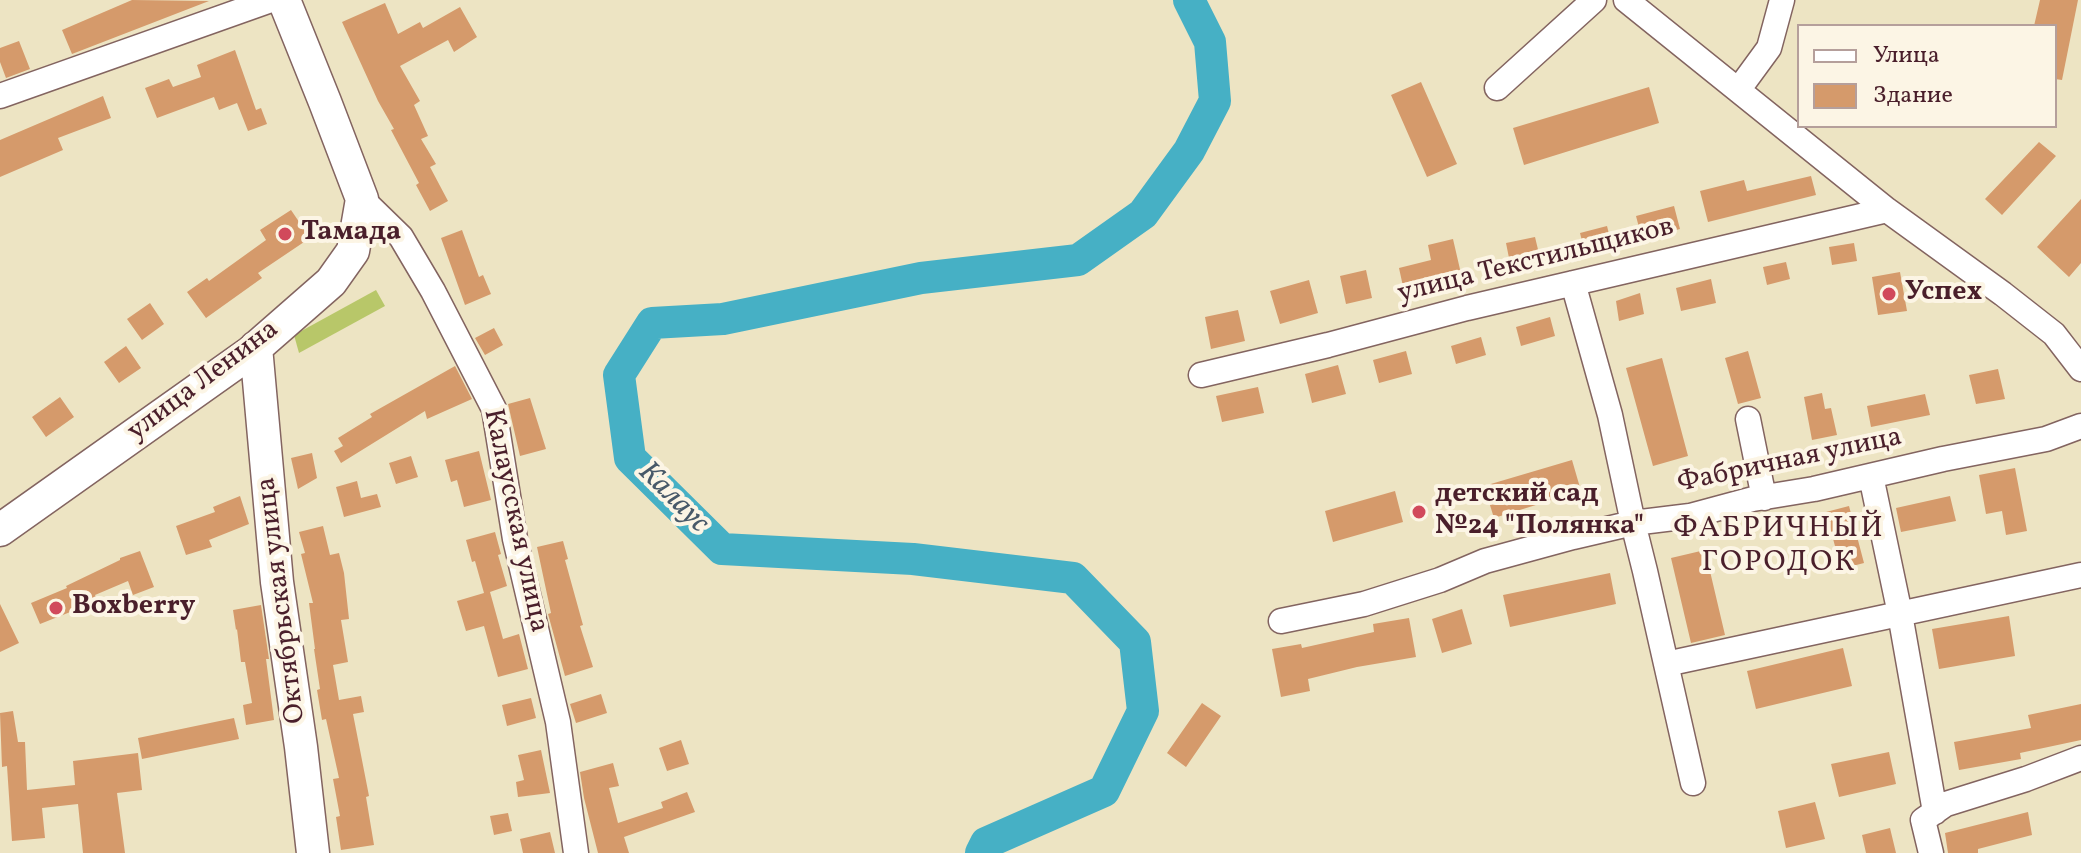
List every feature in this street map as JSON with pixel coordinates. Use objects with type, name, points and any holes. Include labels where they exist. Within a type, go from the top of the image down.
[{"type":"main road","name":"Калаусская улица","points":[[284,0],[362,199]]},
{"type":"main road","name":"улица Ленина","points":[[0,530],[256,347],[331,282],[353,251],[362,199]]},
{"type":"main road","name":"Октябрьская улица","points":[[256,347],[277,582],[313,853]]},
{"type":"street","points":[[0,96],[271,0]]},
{"type":"street","points":[[1497,88],[1594,0]]},
{"type":"street","points":[[1626,0],[1653,9],[1739,89],[1887,210],[2054,334],[2081,369]]},
{"type":"street","points":[[1739,89],[1769,48],[1782,0]]},
{"type":"street","name":"Калаусская улица","points":[[362,199],[401,237],[433,291],[494,409],[515,539],[558,722],[576,853]]},
{"type":"street","name":"улица Текстильщиков","points":[[1201,375],[1467,308],[1887,210]]},
{"type":"street","points":[[1573,283],[1610,415],[1693,783]]},
{"type":"street","points":[[1748,419],[1764,498]]},
{"type":"street","name":"Фабричная улица","points":[[1281,621],[1364,604],[1532,547],[1633,523],[1690,516],[2046,439],[2081,426]]},
{"type":"street","points":[[1871,476],[1900,614],[1935,812]]},
{"type":"street","points":[[1666,664],[2081,575]]},
{"type":"street","points":[[1931,853],[1923,820],[1946,804],[2081,758]]},
{"type":"green space","points":[[376,290],[385,306],[299,353],[294,335]]},
{"type":"building","points":[[132,0],[209,1],[72,54],[62,30]]},
{"type":"building","points":[[2040,0],[2078,0],[2062,80],[2057,79],[2057,24],[2034,24]]},
{"type":"building","points":[[385,3],[398,34],[420,22],[423,28],[460,7],[477,37],[454,52],[448,40],[400,66],[420,101],[414,105],[428,136],[421,139],[436,164],[430,167],[448,201],[430,211],[342,22]]},
{"type":"building","points":[[19,41],[30,69],[6,78],[0,62],[0,48]]},
{"type":"building","points":[[235,50],[256,110],[261,108],[267,124],[248,131],[237,103],[219,110],[214,97],[157,118],[145,88],[169,79],[173,87],[201,77],[197,65]]},
{"type":"building","points":[[1421,82],[1457,164],[1427,177],[1391,95]]},
{"type":"building","points":[[1649,87],[1659,123],[1524,165],[1513,128]]},
{"type":"building","points":[[103,96],[111,118],[58,138],[63,150],[0,177],[0,140]]},
{"type":"building","points":[[2039,142],[2056,156],[2002,215],[1985,199]]},
{"type":"building","points":[[1811,176],[1816,195],[1708,222],[1700,191],[1744,180],[1747,191]]},
{"type":"building","points":[[2081,199],[2081,263],[2069,277],[2037,247]]},
{"type":"building","points":[[1674,206],[1680,229],[1642,239],[1636,216]]},
{"type":"building","points":[[291,210],[310,238],[258,273],[262,278],[206,318],[187,292],[207,278],[209,281],[266,240],[260,230]]},
{"type":"building","points":[[1607,226],[1612,246],[1585,253],[1580,233]]},
{"type":"building","points":[[462,230],[479,277],[483,275],[491,294],[465,305],[441,238]]},
{"type":"building","points":[[1535,237],[1541,262],[1511,268],[1506,243]]},
{"type":"building","points":[[1453,239],[1462,278],[1404,291],[1399,268],[1431,260],[1428,245]]},
{"type":"building","points":[[1854,243],[1857,261],[1832,265],[1829,247]]},
{"type":"building","points":[[1786,262],[1790,279],[1767,285],[1763,267]]},
{"type":"building","points":[[1366,270],[1372,298],[1346,304],[1340,276]]},
{"type":"building","name":"Успех","points":[[1900,272],[1907,311],[1878,315],[1872,277]]},
{"type":"building","points":[[1711,279],[1716,303],[1681,311],[1676,288]]},
{"type":"building","points":[[1309,280],[1318,313],[1280,324],[1270,291]]},
{"type":"building","points":[[1640,293],[1644,314],[1619,321],[1616,301]]},
{"type":"building","points":[[150,303],[164,324],[142,340],[127,319]]},
{"type":"building","points":[[1238,310],[1245,341],[1211,349],[1205,317]]},
{"type":"building","points":[[1550,317],[1555,336],[1521,346],[1516,327]]},
{"type":"building","points":[[494,328],[503,345],[485,355],[475,338]]},
{"type":"building","points":[[1481,337],[1486,355],[1456,364],[1451,346]]},
{"type":"building","points":[[126,346],[141,368],[119,383],[104,362]]},
{"type":"building","points":[[1406,351],[1412,374],[1379,383],[1373,360]]},
{"type":"building","points":[[1748,351],[1761,398],[1738,404],[1725,358]]},
{"type":"building","points":[[1662,358],[1688,456],[1653,466],[1626,368]]},
{"type":"building","points":[[1338,365],[1346,394],[1312,403],[1305,374]]},
{"type":"building","points":[[455,366],[472,399],[427,419],[425,411],[341,463],[334,451],[343,446],[338,438],[372,417],[370,414]]},
{"type":"building","points":[[1998,369],[2005,399],[1976,404],[1969,375]]},
{"type":"building","points":[[1258,387],[1264,413],[1222,422],[1216,396]]},
{"type":"building","points":[[1822,393],[1825,409],[1831,408],[1837,435],[1812,440],[1804,397]]},
{"type":"building","points":[[1925,394],[1930,415],[1871,427],[1867,406]]},
{"type":"building","points":[[60,397],[74,417],[46,437],[32,417]]},
{"type":"building","points":[[530,398],[546,449],[520,456],[508,404]]},
{"type":"building","points":[[479,451],[491,500],[464,507],[457,480],[451,482],[445,460]]},
{"type":"building","points":[[312,453],[317,478],[298,489],[291,458]]},
{"type":"building","points":[[411,456],[418,477],[396,484],[389,463]]},
{"type":"building","points":[[1572,460],[1581,491],[1494,518],[1484,486]]},
{"type":"building","points":[[2015,468],[2027,531],[2006,535],[2002,511],[1986,514],[1979,475]]},
{"type":"building","points":[[357,481],[361,498],[377,494],[381,507],[344,517],[336,487]]},
{"type":"building","points":[[1395,491],[1403,522],[1333,542],[1325,511]]},
{"type":"building","points":[[240,496],[249,524],[209,540],[212,547],[186,555],[176,526],[215,512],[213,507]]},
{"type":"building","points":[[1950,496],[1956,521],[1901,532],[1896,508]]},
{"type":"building","points":[[1849,506],[1864,563],[1841,569],[1826,512]]},
{"type":"building","points":[[323,526],[330,555],[339,553],[344,573],[349,619],[341,620],[348,662],[333,665],[339,700],[361,696],[364,712],[353,714],[369,796],[366,797],[374,845],[341,850],[336,817],[340,816],[333,779],[339,778],[326,719],[322,720],[317,690],[320,689],[309,603],[313,603],[299,532]]},
{"type":"building","points":[[495,532],[507,586],[490,592],[503,639],[519,634],[528,669],[498,677],[484,626],[466,631],[457,601],[484,593],[466,540]]},
{"type":"building","points":[[563,541],[568,559],[565,560],[583,625],[580,626],[593,667],[565,676],[548,614],[551,613],[537,547]]},
{"type":"building","points":[[1705,550],[1725,635],[1691,643],[1671,558]]},
{"type":"building","points":[[140,551],[154,587],[133,595],[128,581],[95,595],[98,601],[40,624],[31,603]]},
{"type":"building","points":[[1610,573],[1616,604],[1510,627],[1503,595]]},
{"type":"building","points":[[0,604],[19,643],[0,652]]},
{"type":"building","points":[[261,605],[274,720],[246,725],[243,705],[252,703],[245,662],[241,662],[233,610]]},
{"type":"building","points":[[1462,609],[1472,644],[1442,653],[1432,619]]},
{"type":"building","points":[[2009,616],[2015,656],[1939,669],[1932,629]]},
{"type":"building","points":[[1409,618],[1416,657],[1308,679],[1310,691],[1281,697],[1272,649],[1301,644],[1302,648],[1374,632],[1373,624]]},
{"type":"building","points":[[1843,648],[1852,686],[1756,709],[1747,671]]},
{"type":"building","points":[[601,694],[607,713],[576,723],[570,704]]},
{"type":"building","points":[[531,698],[536,718],[507,726],[502,705]]},
{"type":"building","points":[[1202,703],[1221,716],[1186,767],[1167,753]]},
{"type":"building","points":[[2081,704],[2081,740],[2020,753],[2021,759],[1959,770],[1954,742],[2031,728],[2028,715]]},
{"type":"building","points":[[13,711],[18,742],[25,742],[27,790],[75,785],[73,761],[138,753],[142,790],[117,793],[125,853],[83,853],[78,804],[42,808],[45,838],[12,841],[7,766],[2,767],[0,713]]},
{"type":"building","points":[[234,718],[239,739],[142,759],[138,738]]},
{"type":"building","points":[[681,740],[689,764],[667,771],[659,748]]},
{"type":"building","points":[[541,750],[550,793],[518,797],[516,782],[524,780],[518,755]]},
{"type":"building","points":[[1889,752],[1896,784],[1839,797],[1831,764]]},
{"type":"building","points":[[613,763],[619,786],[609,788],[618,823],[663,808],[661,802],[687,792],[695,812],[624,837],[629,853],[598,853],[580,772]]},
{"type":"building","points":[[1815,802],[1825,839],[1786,848],[1778,811]]},
{"type":"building","points":[[2028,812],[2032,835],[1978,849],[1978,853],[1948,853],[1945,833]]},
{"type":"building","points":[[508,813],[512,831],[494,835],[490,816]]},
{"type":"building","points":[[1890,828],[1896,853],[1866,853],[1862,835]]},
{"type":"building","points":[[550,832],[555,853],[523,853],[520,839]]},
{"type":"waterway","name":"Калаус","points":[[981,853],[986,843],[1104,791],[1143,711],[1135,642],[1073,578],[913,559],[722,549],[630,458],[619,375],[652,323],[723,319],[921,278],[1078,260],[1143,214],[1189,151],[1215,101],[1210,42],[1189,0]]},
{"type":"place","name":"Тамада","points":[[285,234]]},
{"type":"place","name":"Успех","points":[[1889,294]]},
{"type":"place","name":"детский сад №24 \"Полянка\"","points":[[1419,512]]},
{"type":"place","name":"Boxberry","points":[[56,608]]},
{"type":"district","name":"ФАБРИЧНЫЙ ГОРОДОК","points":[[1779,547]]}]
